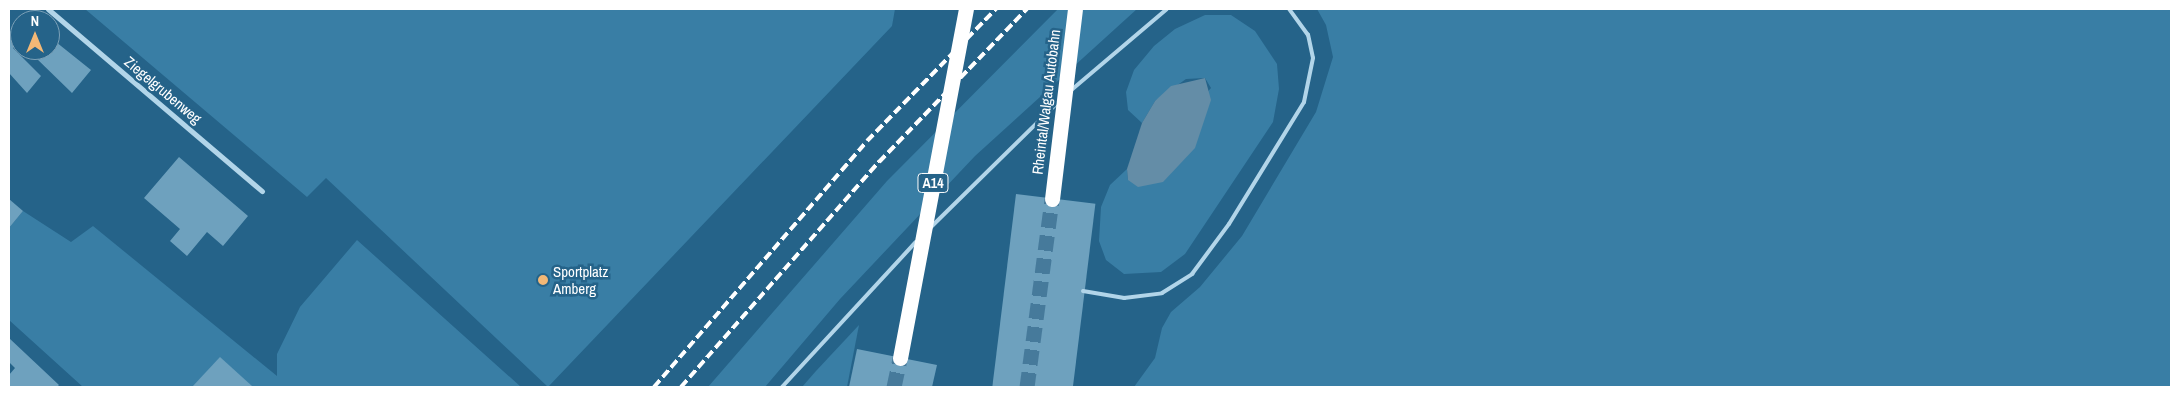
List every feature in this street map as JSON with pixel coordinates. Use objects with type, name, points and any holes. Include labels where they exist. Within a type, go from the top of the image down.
[{"type":"highway","name":"A14","points":[[900,358],[966,9]]},
{"type":"highway","name":"Rheintal/Walgau Autobahn","points":[[1052,199],[1074,9]]},
{"type":"street","name":"Ziegelgrubenweg","points":[[48,9],[262,191]]},
{"type":"lane","points":[[782,387],[1000,155],[1168,9]]},
{"type":"lane","points":[[1083,291],[1124,298],[1162,293],[1192,274],[1229,224],[1304,102],[1312,58],[1308,35],[1289,9]]},
{"type":"shaded area","name":"Sportplatz Amberg","points":[[85,9],[895,9],[892,26],[548,387],[326,178],[307,197]]},
{"type":"shaded area","points":[[1058,9],[1137,9],[975,156],[840,299],[765,387],[708,387],[887,181]]},
{"type":"shaded area","points":[[1317,9],[2171,9],[2171,387],[1134,387],[1155,358],[1162,328],[1171,312],[1200,287],[1242,236],[1316,112],[1333,57],[1326,25]]},
{"type":"shaded area","points":[[1205,15],[1231,15],[1255,31],[1277,64],[1279,89],[1273,122],[1185,254],[1161,272],[1124,274],[1106,260],[1099,241],[1101,207],[1110,185],[1127,169],[1128,180],[1211,88],[1205,78],[1186,79],[1155,101],[1142,123],[1128,110],[1126,92],[1134,70],[1154,46],[1175,29]]},
{"type":"shaded area","points":[[1205,78],[1211,100],[1195,148],[1163,182],[1138,187],[1128,180],[1127,169],[1142,123],[1155,101],[1171,86]]},
{"type":"shaded area","points":[[23,211],[71,242],[93,226],[277,376],[277,354],[300,307],[357,240],[521,387],[83,387],[9,320],[9,228]]},
{"type":"shaded area","points":[[859,325],[847,387],[802,387],[816,371]]},
{"type":"building","points":[[9,30],[10,60],[25,60],[41,76],[27,93],[9,73]]},
{"type":"building","points":[[60,45],[91,70],[72,93],[38,60],[60,60]]},
{"type":"building","points":[[179,157],[248,216],[223,246],[207,232],[187,256],[170,241],[180,229],[144,198]]},
{"type":"building","points":[[1016,194],[1095,204],[1073,387],[992,387]]},
{"type":"building","points":[[9,199],[23,211],[9,228]]},
{"type":"building","points":[[9,338],[59,385],[57,387],[9,387],[9,375],[15,368],[9,362]]},
{"type":"building","points":[[857,349],[937,365],[932,387],[849,387]]},
{"type":"building","points":[[220,357],[252,386],[192,387]]},
{"type":"tunnel","points":[[1027,387],[1052,199]]},
{"type":"tunnel","points":[[894,387],[900,358]]},
{"type":"railway","points":[[654,387],[867,141],[996,9]]},
{"type":"railway","points":[[681,387],[879,162],[1027,9]]},
{"type":"place","name":"Sportplatz Amberg","points":[[543,280]]}]
